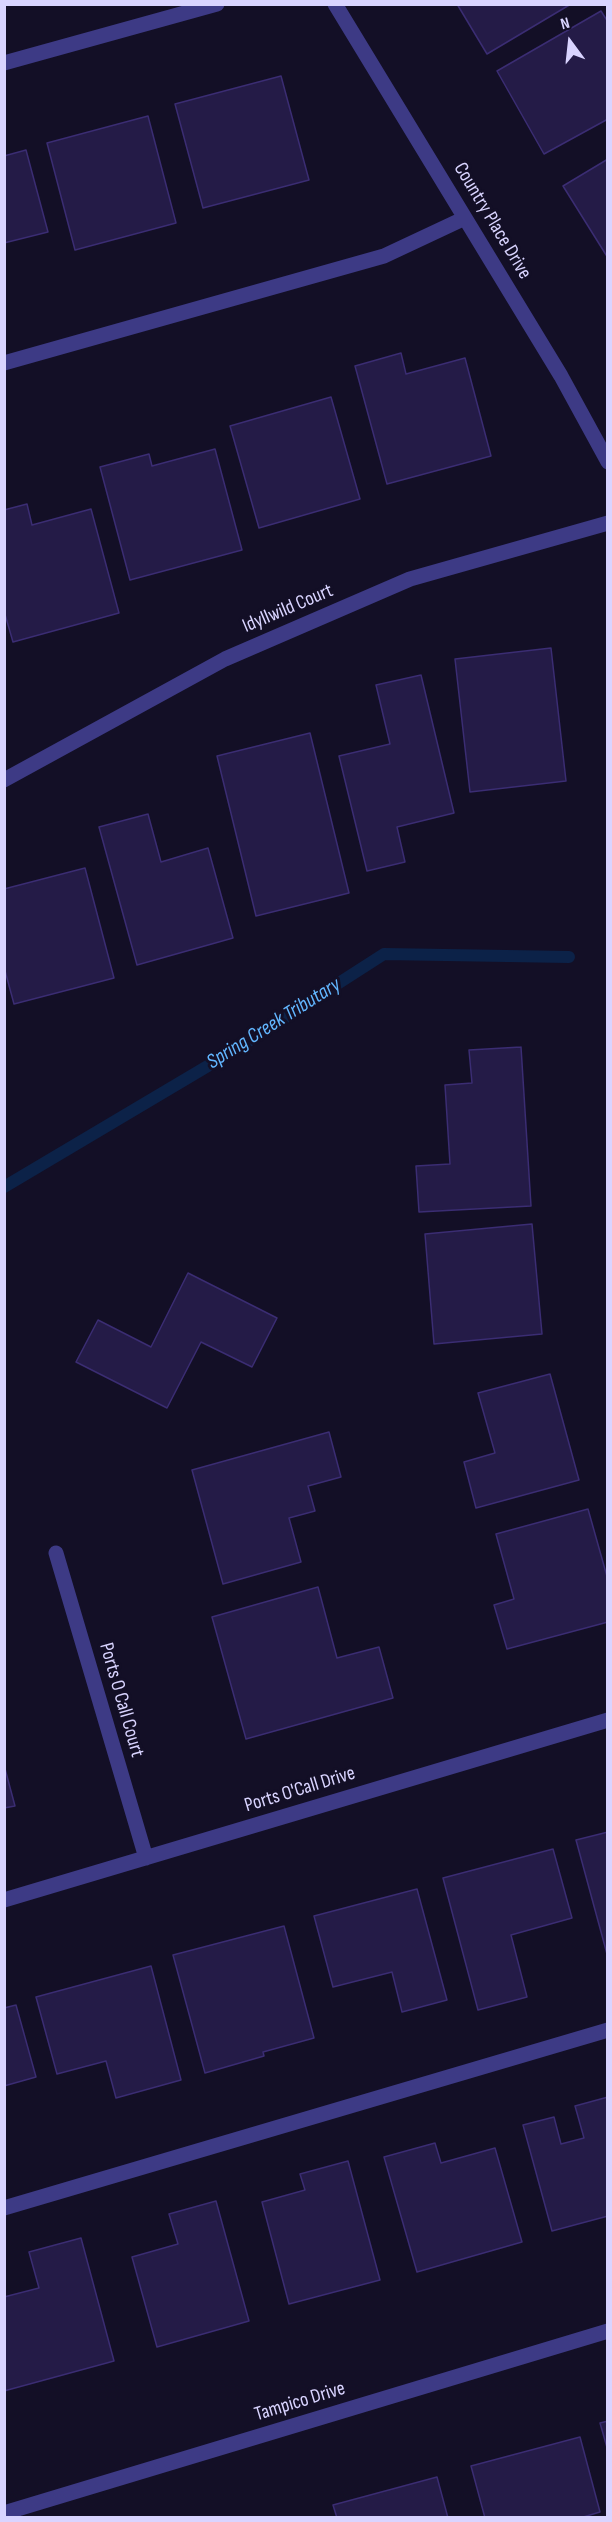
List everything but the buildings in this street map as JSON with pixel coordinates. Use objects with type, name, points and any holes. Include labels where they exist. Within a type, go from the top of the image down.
[{"type":"street","points":[[4,63],[217,4]]},
{"type":"street","name":"Country Place Drive","points":[[335,4],[561,376],[608,462]]},
{"type":"street","points":[[4,363],[384,256],[465,218]]},
{"type":"street","name":"Idyllwild Court","points":[[4,780],[225,659],[410,579],[608,523]]},
{"type":"street","name":"Ports O Call Court","points":[[56,1553],[146,1858]]},
{"type":"street","name":"Ports O'Call Drive","points":[[4,1900],[608,1720]]},
{"type":"street","points":[[4,2208],[608,2030]]},
{"type":"street","name":"Tampico Drive","points":[[4,2513],[608,2331]]},
{"type":"waterway","name":"Spring Creek Tributary","points":[[4,1187],[233,1051],[384,954],[569,957]]}]
